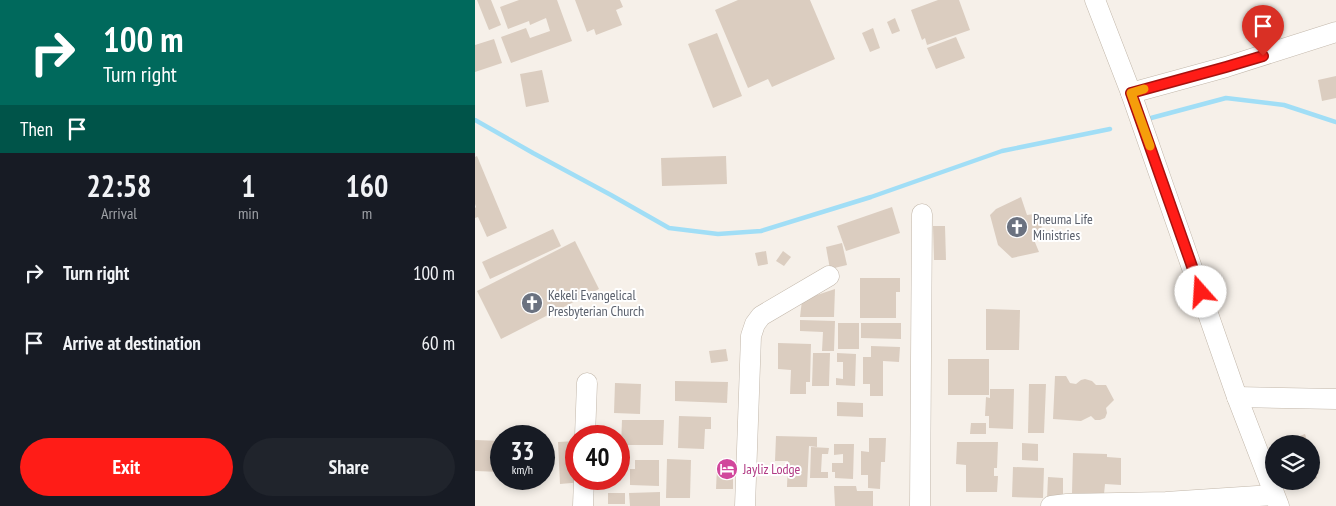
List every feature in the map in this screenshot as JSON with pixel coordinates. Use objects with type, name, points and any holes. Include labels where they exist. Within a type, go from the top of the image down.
[{"type":"street","points":[[1051,506],[1067,504],[1277,501],[1237,397],[1131,93],[1095,0]]},
{"type":"street","points":[[1131,93],[1226,67],[1336,32]]},
{"type":"street","points":[[920,506],[922,214]]},
{"type":"street","points":[[745,506],[751,336],[755,324],[761,316],[829,276]]},
{"type":"street","points":[[585,425],[587,383]]},
{"type":"street","points":[[1237,397],[1336,399]]},
{"type":"street","points":[[583,506],[584,490]]},
{"type":"building","points":[[477,0],[491,0],[501,25],[489,30]]},
{"type":"building","points":[[519,0],[557,0],[572,41],[511,63],[501,37],[526,28],[530,38],[550,31],[546,18],[530,25],[529,21],[508,29],[500,7]]},
{"type":"building","points":[[575,0],[620,0],[623,7],[616,10],[622,25],[596,35],[594,29],[587,32]]},
{"type":"building","points":[[738,0],[810,0],[835,59],[772,87],[768,79],[748,88],[715,10]]},
{"type":"building","points":[[938,0],[959,0],[970,30],[927,45],[925,38],[922,40],[911,10]]},
{"type":"building","points":[[895,18],[900,31],[892,34],[887,22]]},
{"type":"building","points":[[873,28],[880,48],[870,52],[862,33]]},
{"type":"building","points":[[717,33],[742,96],[713,108],[688,44]]},
{"type":"building","points":[[956,37],[965,58],[936,69],[927,48]]},
{"type":"building","points":[[494,39],[502,63],[475,72],[475,45]]},
{"type":"building","points":[[542,70],[549,102],[526,107],[520,74]]},
{"type":"building","points":[[1336,76],[1336,98],[1322,101],[1318,80]]},
{"type":"building","points":[[477,156],[507,228],[487,237],[478,217],[475,218],[475,157]]},
{"type":"building","points":[[726,156],[727,184],[662,186],[661,158]]},
{"type":"building","name":"Pneuma Life Ministries","points":[[1021,197],[1027,215],[1034,214],[1039,217],[1042,223],[1041,232],[1032,235],[1039,252],[1012,258],[998,245],[990,215],[996,209]]},
{"type":"building","points":[[892,207],[900,233],[846,251],[837,226]]},
{"type":"building","points":[[933,226],[945,226],[946,260],[934,260]]},
{"type":"building","points":[[553,229],[561,246],[490,279],[482,262]]},
{"type":"building","points":[[575,241],[599,289],[501,339],[477,291]]},
{"type":"building","points":[[842,243],[847,265],[830,269],[826,247]]},
{"type":"building","points":[[766,251],[768,264],[758,266],[755,253]]},
{"type":"building","points":[[783,251],[791,257],[784,266],[776,261]]},
{"type":"building","points":[[860,278],[900,278],[900,292],[896,292],[896,318],[860,318]]},
{"type":"building","points":[[835,289],[834,317],[800,317],[802,300]]},
{"type":"building","points":[[986,309],[1020,310],[1019,350],[986,350]]},
{"type":"building","points":[[800,320],[835,321],[834,351],[822,351],[823,332],[800,331]]},
{"type":"building","points":[[838,323],[859,323],[859,349],[838,349]]},
{"type":"building","points":[[861,323],[901,323],[901,339],[861,338]]},
{"type":"building","points":[[778,343],[811,344],[810,382],[806,382],[806,394],[790,394],[791,370],[778,369]]},
{"type":"building","points":[[871,346],[900,347],[899,362],[883,361],[883,396],[870,396],[870,384],[863,384],[863,357],[871,357]]},
{"type":"building","points":[[726,349],[728,361],[711,363],[709,351]]},
{"type":"building","points":[[813,353],[830,353],[829,386],[812,386]]},
{"type":"building","points":[[837,353],[856,354],[855,386],[836,385],[836,378],[843,379],[843,362],[837,362]]},
{"type":"building","points":[[948,359],[989,359],[989,395],[948,395]]},
{"type":"building","points":[[1055,376],[1066,376],[1070,383],[1076,384],[1085,379],[1092,381],[1096,385],[1106,385],[1114,400],[1106,408],[1105,418],[1095,420],[1091,416],[1081,421],[1053,419]]},
{"type":"building","points":[[675,381],[728,382],[727,403],[675,401]]},
{"type":"building","points":[[615,383],[641,384],[640,414],[614,413]]},
{"type":"building","points":[[1029,384],[1046,384],[1044,433],[1028,433]]},
{"type":"building","points":[[990,389],[1014,389],[1013,429],[989,428],[989,416],[985,416],[986,397],[990,398]]},
{"type":"building","points":[[837,402],[863,403],[863,417],[837,416]]},
{"type":"building","points":[[679,416],[711,417],[711,429],[705,429],[704,449],[678,448]]},
{"type":"building","points":[[622,420],[664,420],[663,445],[630,445],[630,425],[622,425]]},
{"type":"building","points":[[971,423],[986,423],[986,434],[970,434]]},
{"type":"building","points":[[776,436],[817,437],[817,447],[809,446],[807,487],[787,487],[788,461],[775,461]]},
{"type":"building","points":[[869,438],[886,438],[885,462],[881,462],[880,489],[868,488],[868,475],[861,475],[861,451],[869,452]]},
{"type":"building","points":[[475,440],[490,441],[490,472],[475,471]]},
{"type":"building","points":[[558,442],[565,442],[565,484],[560,484]]},
{"type":"building","points":[[957,442],[998,442],[997,468],[994,468],[994,476],[998,476],[997,492],[966,492],[966,465],[956,464]]},
{"type":"building","points":[[1022,443],[1038,444],[1038,461],[1022,460]]},
{"type":"building","points":[[834,444],[854,444],[853,479],[835,478],[835,472],[832,472],[832,463],[843,463],[843,454],[834,455]]},
{"type":"building","points":[[811,447],[829,448],[828,454],[822,454],[821,472],[828,472],[828,478],[810,478]]},
{"type":"building","points":[[1073,453],[1107,454],[1107,457],[1121,458],[1121,485],[1105,484],[1104,494],[1072,493]]},
{"type":"building","points":[[667,459],[691,460],[690,498],[666,498]]},
{"type":"building","points":[[635,460],[659,460],[659,486],[630,485],[630,469],[635,469]]},
{"type":"building","points":[[1013,467],[1044,468],[1043,498],[1012,497]]},
{"type":"building","points":[[717,468],[733,468],[733,489],[716,489]]},
{"type":"building","points":[[1048,477],[1063,478],[1063,500],[1047,499]]},
{"type":"building","points":[[834,486],[856,486],[857,491],[873,491],[873,506],[835,506]]},
{"type":"building","points":[[660,492],[660,506],[630,506],[629,493]]},
{"type":"building","points":[[608,493],[625,493],[625,504],[608,504]]},
{"type":"waterway","points":[[1151,118],[1226,98],[1284,105],[1336,122]]},
{"type":"waterway","points":[[475,120],[669,228],[718,234],[761,231],[871,197],[1002,151],[1110,129]]},
{"type":"slow traffic","points":[[1144,89],[1131,93],[1150,146]]},
{"type":"place","name":"Pneuma Life Ministries","points":[[1017,227]]},
{"type":"place","name":"Kekeli Evangelical Presbyterian Church","points":[[532,303]]},
{"type":"place","name":"Jayliz Lodge","points":[[727,469]]},
{"type":"route","points":[[1201,292],[1131,93],[1263,56]]}]
